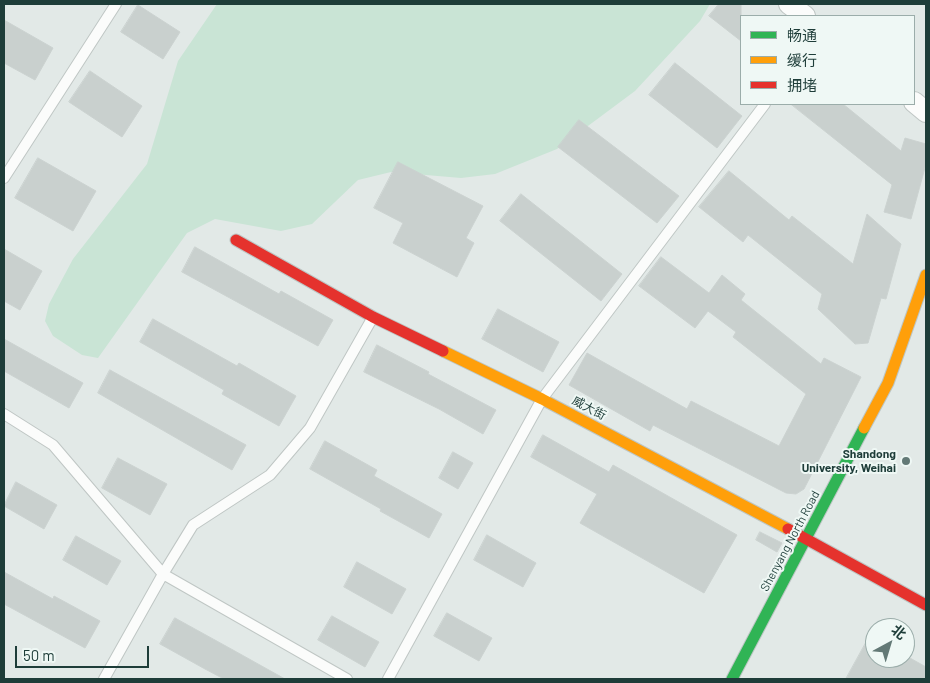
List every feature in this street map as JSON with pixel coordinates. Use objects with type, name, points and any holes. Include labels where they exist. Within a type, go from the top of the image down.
[{"type":"street","points":[[789,4],[804,15]]},
{"type":"street","points":[[915,103],[926,112]]},
{"type":"street","name":"威大街","points":[[236,240],[373,317],[542,399],[807,539],[926,605]]},
{"type":"street","name":"Shenyang North Road","points":[[732,679],[888,383],[926,274]]},
{"type":"street","points":[[813,560],[827,533]]},
{"type":"lane","points":[[4,178],[116,4]]},
{"type":"lane","points":[[388,679],[542,399],[764,105]]},
{"type":"lane","points":[[104,679],[193,525],[270,474],[310,428],[373,317]]},
{"type":"lane","points":[[4,414],[53,445],[163,574],[347,679]]},
{"type":"green space","points":[[217,4],[710,4],[700,21],[635,91],[557,149],[495,174],[461,178],[391,172],[358,180],[312,224],[281,231],[215,219],[187,233],[98,358],[82,355],[53,336],[45,321],[49,304],[73,259],[147,164],[178,61]]},
{"type":"building","points":[[719,4],[741,4],[740,40],[709,16]]},
{"type":"building","points":[[138,5],[180,32],[163,59],[121,32]]},
{"type":"building","points":[[4,20],[53,48],[35,80],[4,63]]},
{"type":"building","points":[[675,63],[742,116],[717,148],[649,95]]},
{"type":"building","points":[[90,71],[142,106],[122,137],[69,102]]},
{"type":"building","points":[[792,105],[844,105],[901,151],[905,138],[926,144],[926,164],[911,219],[884,212],[892,185]]},
{"type":"building","points":[[579,120],[679,196],[657,223],[558,147]]},
{"type":"building","points":[[38,158],[96,191],[73,231],[15,198]]},
{"type":"building","points":[[398,162],[483,206],[466,238],[474,243],[457,277],[393,243],[403,223],[374,208]]},
{"type":"building","points":[[729,171],[789,220],[792,216],[853,264],[867,214],[901,244],[886,299],[881,298],[868,343],[855,344],[818,309],[822,294],[748,235],[743,242],[699,207]]},
{"type":"building","points":[[521,194],[622,274],[601,301],[500,221]]},
{"type":"building","points":[[195,247],[279,294],[281,291],[333,320],[318,346],[182,272]]},
{"type":"building","points":[[4,249],[42,271],[20,310],[4,301]]},
{"type":"building","points":[[661,257],[709,293],[722,275],[745,294],[741,300],[821,364],[824,358],[861,377],[804,489],[796,494],[786,493],[653,425],[650,431],[569,385],[587,353],[687,409],[691,401],[779,446],[806,394],[733,337],[736,332],[708,311],[695,328],[639,286]]},
{"type":"building","points":[[498,309],[559,342],[543,372],[482,339]]},
{"type":"building","points":[[153,319],[237,366],[239,363],[296,396],[279,426],[222,394],[224,390],[140,342]]},
{"type":"building","points":[[4,339],[83,383],[69,408],[4,371]]},
{"type":"building","points":[[377,345],[496,410],[483,434],[439,409],[364,372]]},
{"type":"building","points":[[110,370],[246,445],[232,470],[98,393]]},
{"type":"building","points":[[543,435],[609,472],[613,465],[737,535],[704,593],[580,523],[597,494],[531,457]]},
{"type":"building","points":[[325,441],[377,470],[374,476],[442,514],[429,538],[310,469]]},
{"type":"building","points":[[453,452],[473,463],[458,489],[439,478]]},
{"type":"building","points":[[118,458],[167,484],[150,515],[102,488]]},
{"type":"building","points":[[16,482],[57,505],[44,529],[4,506]]},
{"type":"building","points":[[760,532],[782,543],[777,552],[756,540]]},
{"type":"building","points":[[487,535],[536,563],[523,587],[474,560]]},
{"type":"building","points":[[76,536],[121,561],[107,585],[63,560]]},
{"type":"building","points":[[357,562],[406,589],[392,614],[344,587]]},
{"type":"building","points":[[4,572],[53,599],[54,596],[100,621],[85,648],[4,604]]},
{"type":"building","points":[[447,613],[492,638],[479,661],[434,636]]},
{"type":"building","points":[[332,616],[379,642],[365,667],[318,640]]},
{"type":"building","points":[[175,618],[285,679],[224,679],[205,669],[160,644]]},
{"type":"building","points":[[865,644],[865,668],[915,668],[915,661],[926,667],[926,679],[846,679]]},
{"type":"traffic: fast","points":[[732,679],[864,428]]},
{"type":"traffic: slow","points":[[864,428],[888,383],[926,275]]},
{"type":"traffic: slow","points":[[443,351],[542,399],[788,529]]},
{"type":"traffic: jam","points":[[236,240],[373,317],[443,351]]},
{"type":"traffic: jam","points":[[788,529],[926,605]]},
{"type":"place","name":"Shandong University, Weihai","points":[[906,461]]}]
